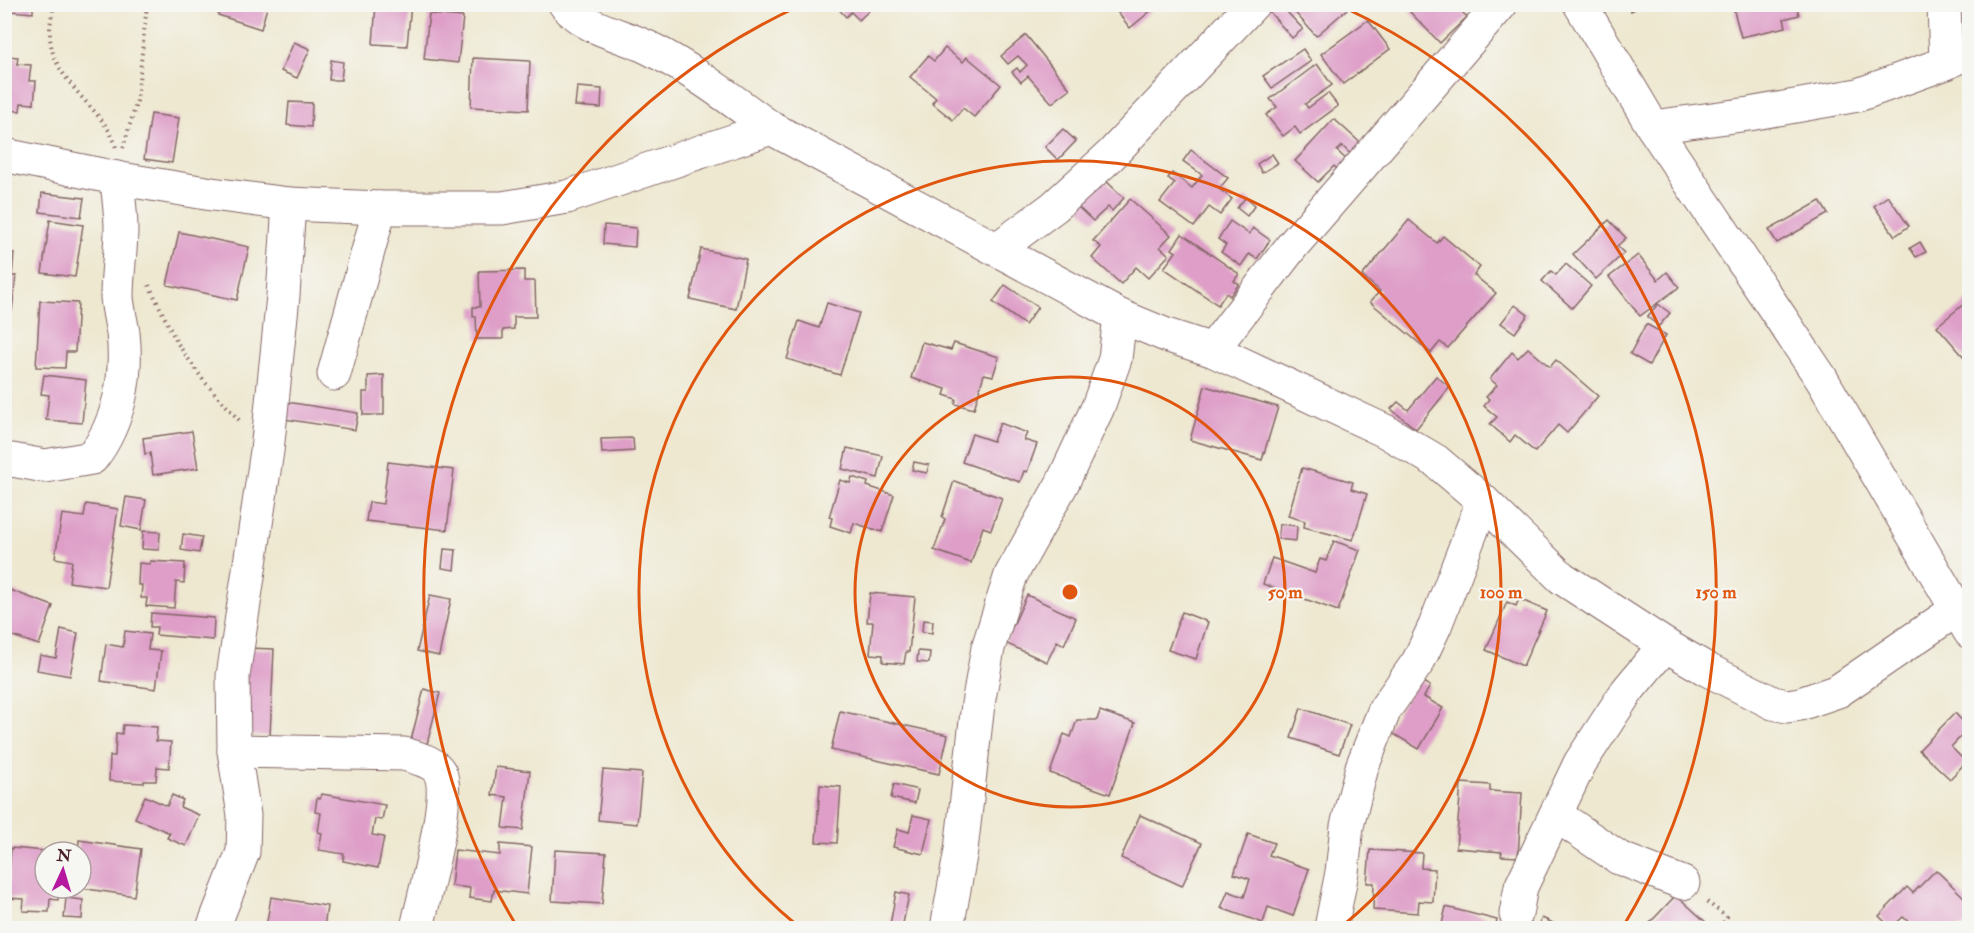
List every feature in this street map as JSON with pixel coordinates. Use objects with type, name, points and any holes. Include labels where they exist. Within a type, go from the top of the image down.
[{"type":"street","points":[[566,4],[594,27],[651,49],[727,96],[771,128],[1120,316],[1166,335],[1212,350],[1385,431],[1436,461],[1483,501],[1562,578],[1708,670],[1773,703],[1787,706],[1838,691],[1963,621],[1821,378],[1653,127],[1580,4]]},
{"type":"street","points":[[997,249],[1054,207],[1111,155],[1253,4]]},
{"type":"street","points":[[1212,350],[1292,246],[1501,4]]},
{"type":"street","points":[[1653,127],[1749,114],[1858,95],[1958,57],[1944,4]]},
{"type":"street","points":[[4,154],[119,173],[212,194],[289,204],[380,208],[502,208],[567,197],[771,128]]},
{"type":"street","points":[[4,462],[12,460],[45,466],[92,458],[105,442],[114,420],[121,392],[124,361],[123,334],[117,298],[121,227],[119,173]]},
{"type":"street","points":[[213,928],[243,852],[244,815],[234,751],[233,676],[267,451],[283,296],[289,204]]},
{"type":"street","points":[[334,374],[380,208]]},
{"type":"street","points":[[947,928],[961,850],[978,704],[988,648],[1011,575],[1062,484],[1098,407],[1115,358],[1120,316]]},
{"type":"street","points":[[1331,928],[1342,872],[1347,826],[1362,767],[1385,709],[1418,662],[1431,635],[1483,501]]},
{"type":"street","points":[[1516,914],[1521,887],[1580,763],[1627,691],[1665,645]]},
{"type":"street","points":[[234,751],[404,754],[429,763],[440,773],[443,788],[442,804],[435,848],[417,928]]},
{"type":"street","points":[[1556,815],[1619,858],[1683,884]]},
{"type":"path","points":[[54,4],[50,33],[52,50],[58,66],[70,84],[105,124],[114,140],[119,173]]},
{"type":"path","points":[[119,173],[137,101],[147,4]]},
{"type":"path","points":[[146,279],[176,341],[203,380],[267,451]]},
{"type":"path","points":[[1683,884],[1727,917],[1720,928]]},
{"type":"building","points":[[4,4],[33,4],[33,13],[10,11],[10,18],[4,18]]},
{"type":"building","points":[[221,4],[268,4],[261,29],[218,15]]},
{"type":"building","points":[[376,4],[411,4],[407,46],[373,44]]},
{"type":"building","points":[[834,4],[876,4],[859,20],[851,12],[846,17]]},
{"type":"building","points":[[1111,4],[1159,4],[1130,28]]},
{"type":"building","points":[[1418,4],[1460,4],[1457,7],[1467,17],[1440,43],[1410,12]]},
{"type":"building","points":[[1627,4],[1635,4],[1637,8],[1631,11]]},
{"type":"building","points":[[1750,4],[1796,4],[1799,15],[1784,19],[1786,27],[1741,37],[1734,11],[1750,7]]},
{"type":"building","points":[[1272,5],[1352,5],[1316,36],[1292,9],[1288,13],[1303,29],[1292,38],[1267,9]]},
{"type":"building","points":[[429,14],[463,17],[458,63],[424,59]]},
{"type":"building","points":[[1368,20],[1390,49],[1343,84],[1321,54]]},
{"type":"building","points":[[1026,35],[1070,89],[1052,103],[1028,76],[1021,82],[1012,72],[1017,68],[1020,72],[1027,65],[1018,56],[1008,64],[1001,56]]},
{"type":"building","points":[[294,42],[310,49],[297,78],[281,71]]},
{"type":"building","points":[[945,48],[963,62],[967,57],[1001,85],[974,117],[963,108],[953,120],[932,103],[936,98],[910,77],[928,56],[934,61]]},
{"type":"building","points":[[1303,49],[1311,61],[1272,88],[1263,76]]},
{"type":"building","points":[[6,56],[18,57],[17,64],[31,65],[29,81],[36,81],[34,104],[21,103],[20,111],[4,110]]},
{"type":"building","points":[[473,58],[530,61],[528,110],[471,107]]},
{"type":"building","points":[[331,60],[343,62],[341,80],[329,80]]},
{"type":"building","points":[[1317,64],[1332,85],[1305,104],[1308,108],[1328,93],[1338,106],[1300,134],[1295,127],[1283,136],[1266,115],[1277,107],[1270,99]]},
{"type":"building","points":[[577,87],[602,89],[601,108],[575,106]]},
{"type":"building","points":[[289,102],[312,103],[311,127],[287,125]]},
{"type":"building","points":[[151,114],[179,118],[172,163],[144,159]]},
{"type":"building","points":[[1334,119],[1365,147],[1355,158],[1342,146],[1337,151],[1348,161],[1339,171],[1334,166],[1318,182],[1295,161]]},
{"type":"building","points":[[1063,129],[1076,141],[1058,160],[1045,147]]},
{"type":"building","points":[[1191,150],[1228,178],[1219,189],[1232,199],[1220,215],[1209,207],[1194,227],[1160,202],[1175,183],[1168,178],[1172,173],[1192,188],[1202,175],[1183,161]]},
{"type":"building","points":[[1272,154],[1278,163],[1262,173],[1257,164]]},
{"type":"building","points":[[1103,178],[1124,198],[1112,211],[1108,207],[1093,221],[1076,205]]},
{"type":"building","points":[[42,193],[84,198],[81,217],[40,212]]},
{"type":"building","points":[[1888,196],[1909,226],[1895,236],[1874,206]]},
{"type":"building","points":[[1246,197],[1255,205],[1247,216],[1237,208]]},
{"type":"building","points":[[1130,199],[1171,235],[1160,247],[1169,255],[1148,278],[1136,267],[1121,284],[1092,258],[1101,247],[1093,241]]},
{"type":"building","points":[[1820,201],[1828,214],[1777,243],[1769,230]]},
{"type":"building","points":[[50,220],[83,225],[75,277],[42,273]]},
{"type":"building","points":[[1409,220],[1437,243],[1443,236],[1480,267],[1474,275],[1496,293],[1448,348],[1440,342],[1431,353],[1370,302],[1380,291],[1362,276]]},
{"type":"building","points":[[1609,220],[1626,238],[1617,246],[1624,253],[1596,279],[1573,254]]},
{"type":"building","points":[[1230,221],[1249,234],[1253,228],[1270,240],[1257,259],[1249,254],[1241,266],[1221,252],[1226,245],[1218,239]]},
{"type":"building","points":[[604,225],[636,228],[635,247],[603,244]]},
{"type":"building","points":[[179,232],[249,247],[237,300],[167,285]]},
{"type":"building","points":[[1182,234],[1239,274],[1234,281],[1239,284],[1230,296],[1226,293],[1218,305],[1164,268],[1176,252],[1172,249]]},
{"type":"building","points":[[1920,242],[1926,252],[1916,257],[1910,248]]},
{"type":"building","points":[[701,249],[746,259],[736,309],[690,299]]},
{"type":"building","points":[[4,252],[14,253],[12,276],[16,276],[12,311],[4,310]]},
{"type":"building","points":[[1638,255],[1658,280],[1667,272],[1679,287],[1640,316],[1609,277]]},
{"type":"building","points":[[1566,264],[1591,286],[1572,308],[1542,281],[1551,271],[1556,275]]},
{"type":"building","points":[[524,270],[524,281],[535,281],[536,317],[514,317],[514,329],[503,330],[503,339],[477,339],[476,316],[473,317],[473,307],[480,307],[479,271]]},
{"type":"building","points":[[1005,285],[1038,307],[1025,325],[993,302]]},
{"type":"building","points":[[1970,299],[1970,364],[1937,326]]},
{"type":"building","points":[[40,301],[78,303],[75,352],[66,352],[65,368],[36,367]]},
{"type":"building","points":[[827,303],[859,313],[840,375],[787,359],[799,321],[819,328]]},
{"type":"building","points":[[1658,304],[1670,313],[1659,326],[1647,317]]},
{"type":"building","points":[[1515,305],[1528,315],[1515,333],[1501,323]]},
{"type":"building","points":[[1646,324],[1666,335],[1649,365],[1630,354]]},
{"type":"building","points":[[922,342],[951,350],[954,343],[999,357],[993,376],[984,374],[974,409],[955,404],[956,399],[944,395],[946,389],[911,378]]},
{"type":"building","points":[[1528,348],[1550,367],[1556,360],[1598,396],[1567,433],[1558,425],[1535,452],[1515,435],[1510,442],[1490,424],[1497,417],[1484,406],[1489,399],[1486,397],[1497,385],[1490,379],[1512,352],[1518,358]]},
{"type":"building","points":[[44,375],[86,380],[82,423],[46,420],[49,395],[41,394]]},
{"type":"building","points":[[384,375],[384,415],[363,415],[363,392],[368,392],[368,376]]},
{"type":"building","points":[[1436,376],[1450,387],[1416,429],[1391,409],[1398,402],[1408,410]]},
{"type":"building","points":[[1205,386],[1278,407],[1262,460],[1190,440]]},
{"type":"building","points":[[280,401],[358,413],[355,430],[277,418]]},
{"type":"building","points":[[1000,423],[1027,433],[1024,440],[1037,444],[1027,472],[1024,471],[1020,482],[962,462],[972,434],[993,441]]},
{"type":"building","points":[[192,431],[198,468],[153,475],[150,453],[145,454],[143,438]]},
{"type":"building","points":[[633,438],[634,451],[602,453],[601,439]]},
{"type":"building","points":[[847,448],[883,456],[878,478],[842,469]]},
{"type":"building","points":[[388,462],[454,470],[447,530],[366,521],[369,502],[383,504]]},
{"type":"building","points":[[914,462],[929,465],[927,473],[912,470]]},
{"type":"building","points":[[1302,468],[1353,482],[1351,489],[1367,494],[1353,540],[1304,527],[1305,521],[1288,516]]},
{"type":"building","points":[[852,477],[868,482],[867,486],[894,495],[882,532],[854,523],[851,533],[830,526],[832,518],[829,517],[840,480],[850,483]]},
{"type":"building","points":[[954,481],[1002,498],[991,530],[983,527],[971,563],[934,550],[945,519],[942,517]]},
{"type":"building","points":[[126,497],[146,500],[141,530],[121,526]]},
{"type":"building","points":[[86,504],[118,509],[106,587],[69,582],[72,561],[55,558],[62,514],[84,517]]},
{"type":"building","points":[[1280,524],[1297,526],[1296,541],[1278,539]]},
{"type":"building","points":[[143,531],[160,532],[159,550],[142,549]]},
{"type":"building","points":[[183,534],[202,537],[199,553],[181,550]]},
{"type":"building","points":[[1334,541],[1360,550],[1338,611],[1263,584],[1272,558],[1315,573],[1320,559],[1326,561]]},
{"type":"building","points":[[444,549],[456,550],[454,570],[442,568]]},
{"type":"building","points":[[150,561],[185,563],[184,583],[176,582],[174,608],[146,606],[147,598],[141,598],[142,585],[138,585],[139,563],[150,564]]},
{"type":"building","points":[[10,590],[53,606],[39,645],[4,633],[4,605]]},
{"type":"building","points":[[870,593],[915,597],[909,652],[906,652],[904,664],[883,662],[883,655],[870,654],[873,622],[867,622]]},
{"type":"building","points":[[430,595],[451,599],[439,656],[417,651]]},
{"type":"building","points":[[1027,595],[1076,618],[1064,645],[1057,641],[1047,662],[1005,643]]},
{"type":"building","points":[[1519,599],[1547,611],[1523,666],[1486,650],[1507,602],[1516,606]]},
{"type":"building","points":[[1182,612],[1208,622],[1196,659],[1168,650]]},
{"type":"building","points":[[151,613],[214,618],[213,640],[156,635],[157,627],[150,627]]},
{"type":"building","points":[[923,620],[933,621],[932,633],[922,632]]},
{"type":"building","points":[[61,629],[78,633],[70,676],[37,670],[40,655],[56,658]]},
{"type":"building","points":[[125,631],[150,634],[148,650],[161,651],[156,689],[101,681],[106,644],[123,647]]},
{"type":"building","points":[[245,648],[274,649],[270,736],[240,735]]},
{"type":"building","points":[[918,651],[930,652],[929,663],[917,662]]},
{"type":"building","points":[[1418,679],[1430,686],[1424,697],[1443,708],[1419,749],[1387,730]]},
{"type":"building","points":[[424,689],[440,693],[427,744],[411,740]]},
{"type":"building","points":[[1301,708],[1350,725],[1339,754],[1291,738]]},
{"type":"building","points":[[840,711],[948,735],[939,774],[831,750]]},
{"type":"building","points":[[1100,711],[1135,723],[1110,794],[1050,773],[1064,734],[1071,737],[1077,720],[1097,720]]},
{"type":"building","points":[[1955,713],[1969,728],[1951,747],[1966,762],[1950,779],[1919,750]]},
{"type":"building","points":[[123,725],[157,727],[156,741],[171,742],[169,768],[157,767],[156,781],[144,781],[144,783],[109,781],[110,756],[115,756],[116,733],[122,734]]},
{"type":"building","points":[[496,767],[530,771],[523,830],[503,828],[507,797],[492,795]]},
{"type":"building","points":[[603,770],[642,773],[637,824],[598,820]]},
{"type":"building","points":[[1461,783],[1490,785],[1490,791],[1522,793],[1518,857],[1501,856],[1502,852],[1456,848]]},
{"type":"building","points":[[894,784],[918,790],[915,803],[891,798]]},
{"type":"building","points":[[820,785],[841,787],[837,843],[816,842]]},
{"type":"building","points":[[322,794],[385,805],[382,820],[375,819],[372,835],[384,837],[378,868],[343,861],[344,854],[319,850],[322,833],[318,832],[321,813],[315,812],[317,798],[320,799]]},
{"type":"building","points":[[172,795],[183,800],[180,807],[199,815],[186,846],[167,838],[170,833],[135,818],[145,796],[167,806]]},
{"type":"building","points":[[913,815],[931,819],[923,854],[893,847],[898,829],[909,832]]},
{"type":"building","points":[[1140,815],[1202,843],[1182,886],[1121,858]]},
{"type":"building","points":[[1248,834],[1274,843],[1269,855],[1309,869],[1293,916],[1268,907],[1263,923],[1221,908],[1228,891],[1244,897],[1250,879],[1234,874]]},
{"type":"building","points":[[93,842],[141,849],[134,896],[93,890]]},
{"type":"building","points":[[500,844],[532,847],[527,894],[494,890],[492,901],[469,898],[470,888],[451,886],[455,850],[500,855]]},
{"type":"building","points":[[11,848],[33,850],[33,900],[50,900],[49,912],[23,911],[24,899],[7,898]]},
{"type":"building","points":[[555,850],[606,853],[602,904],[552,901]]},
{"type":"building","points":[[1370,850],[1422,853],[1421,868],[1435,869],[1433,902],[1419,901],[1418,913],[1373,910],[1374,883],[1367,883]]},
{"type":"building","points":[[1936,870],[1970,903],[1970,921],[1962,928],[1916,928],[1903,917],[1891,928],[1879,916],[1907,887],[1913,893]]},
{"type":"building","points":[[896,892],[909,895],[902,928],[890,925]]},
{"type":"building","points":[[1676,895],[1708,924],[1704,928],[1645,928]]},
{"type":"building","points":[[271,897],[327,906],[324,928],[266,928]]},
{"type":"building","points":[[66,900],[83,900],[82,919],[64,918]]},
{"type":"building","points":[[1446,907],[1497,920],[1495,928],[1441,928]]},
{"type":"building","points":[[1542,918],[1564,928],[1537,928]]}]
